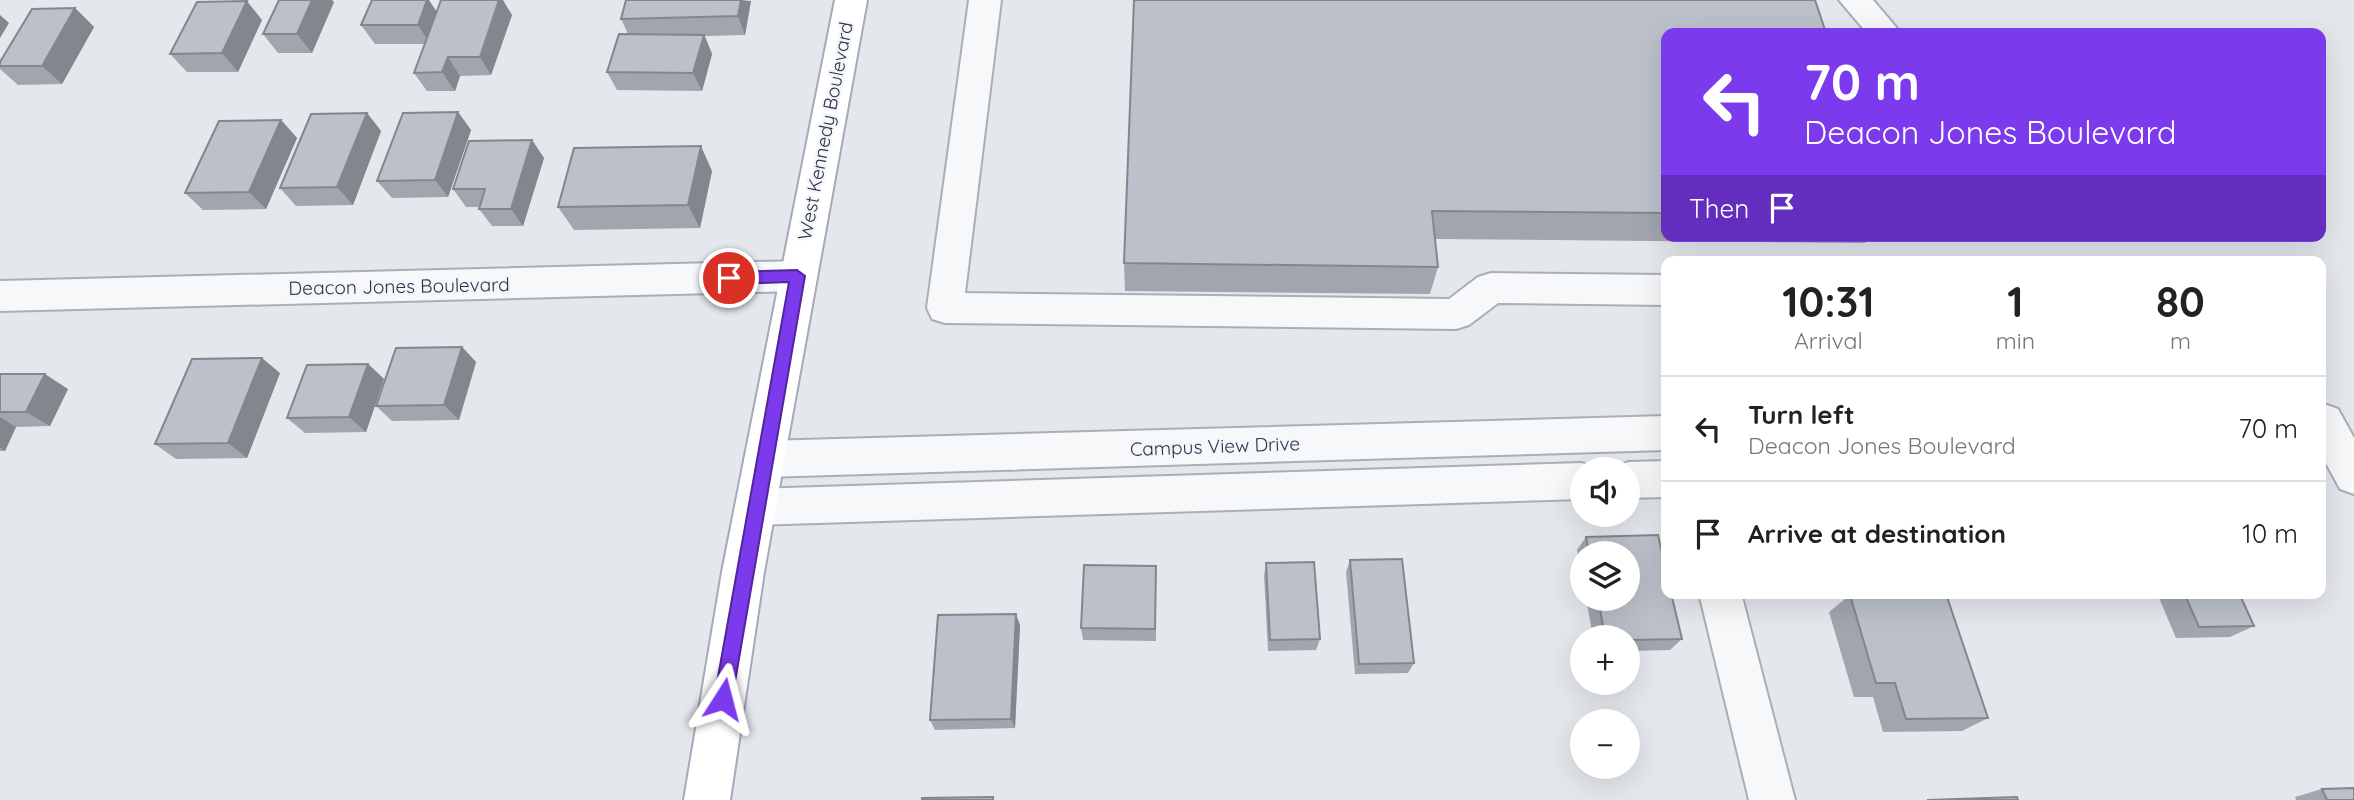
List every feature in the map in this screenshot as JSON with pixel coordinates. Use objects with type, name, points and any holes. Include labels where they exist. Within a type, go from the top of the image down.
[{"type":"main road","name":"West Kennedy Boulevard","points":[[707,800],[755,507],[850,0]]},
{"type":"street","points":[[985,0],[945,308],[1456,314],[1491,288],[1661,290]]},
{"type":"street","points":[[1855,0],[1880,28]]},
{"type":"street","name":"Deacon Jones Boulevard","points":[[0,296],[797,276]]},
{"type":"street","points":[[2333,420],[2344,466]]},
{"type":"street","name":"Campus View Drive","points":[[764,459],[1661,433]]},
{"type":"street","points":[[1640,480],[1661,479]]},
{"type":"street","points":[[755,507],[1570,481]]},
{"type":"street","points":[[1722,599],[1772,800]]},
{"type":"building","points":[[279,0],[312,0],[297,34],[263,34]]},
{"type":"building","points":[[372,0],[427,0],[418,25],[361,25]]},
{"type":"building","points":[[441,0],[499,0],[480,57],[448,57],[442,72],[414,73]]},
{"type":"building","points":[[626,0],[741,0],[738,16],[621,19]]},
{"type":"building","points":[[1134,0],[1815,0],[1824,28],[1661,28],[1661,213],[1432,211],[1438,267],[1124,263]]},
{"type":"building","points":[[247,1],[222,53],[170,54],[197,2]]},
{"type":"building","points":[[75,8],[42,66],[0,66],[32,9]]},
{"type":"building","points":[[619,34],[704,35],[693,73],[607,72]]},
{"type":"building","points":[[458,112],[435,180],[377,181],[403,113]]},
{"type":"building","points":[[367,113],[337,187],[280,188],[311,114]]},
{"type":"building","points":[[281,120],[249,192],[185,193],[219,121]]},
{"type":"building","points":[[532,140],[511,209],[479,209],[485,189],[453,189],[469,141]]},
{"type":"building","points":[[701,146],[688,205],[558,207],[574,148]]},
{"type":"building","points":[[462,347],[444,405],[376,406],[396,348]]},
{"type":"building","points":[[262,358],[228,443],[155,444],[192,359]]},
{"type":"building","points":[[368,364],[349,417],[287,418],[307,365]]},
{"type":"building","points":[[0,374],[45,374],[26,412],[0,412]]},
{"type":"building","points":[[1658,535],[1661,548],[1661,599],[1672,599],[1682,639],[1640,640],[1640,625],[1603,625],[1600,611],[1640,611],[1640,541],[1587,541],[1586,537]]},
{"type":"building","points":[[1402,559],[1414,663],[1359,664],[1350,560]]},
{"type":"building","points":[[1314,562],[1320,639],[1270,640],[1266,563]]},
{"type":"building","points":[[1084,565],[1156,566],[1155,629],[1081,628]]},
{"type":"building","points":[[1851,599],[1948,599],[1988,718],[1906,719],[1895,683],[1876,683]]},
{"type":"building","points":[[2187,599],[2242,599],[2254,626],[2199,627]]},
{"type":"building","points":[[1016,614],[1011,719],[930,720],[938,615]]},
{"type":"building","points":[[2354,788],[2354,800],[2327,800],[2322,789]]},
{"type":"building","points":[[993,797],[993,800],[922,800],[922,798]]},
{"type":"building","points":[[2017,797],[2018,800],[1927,800]]},
{"type":"route","points":[[723,699],[743,572],[797,276],[729,278]]}]
